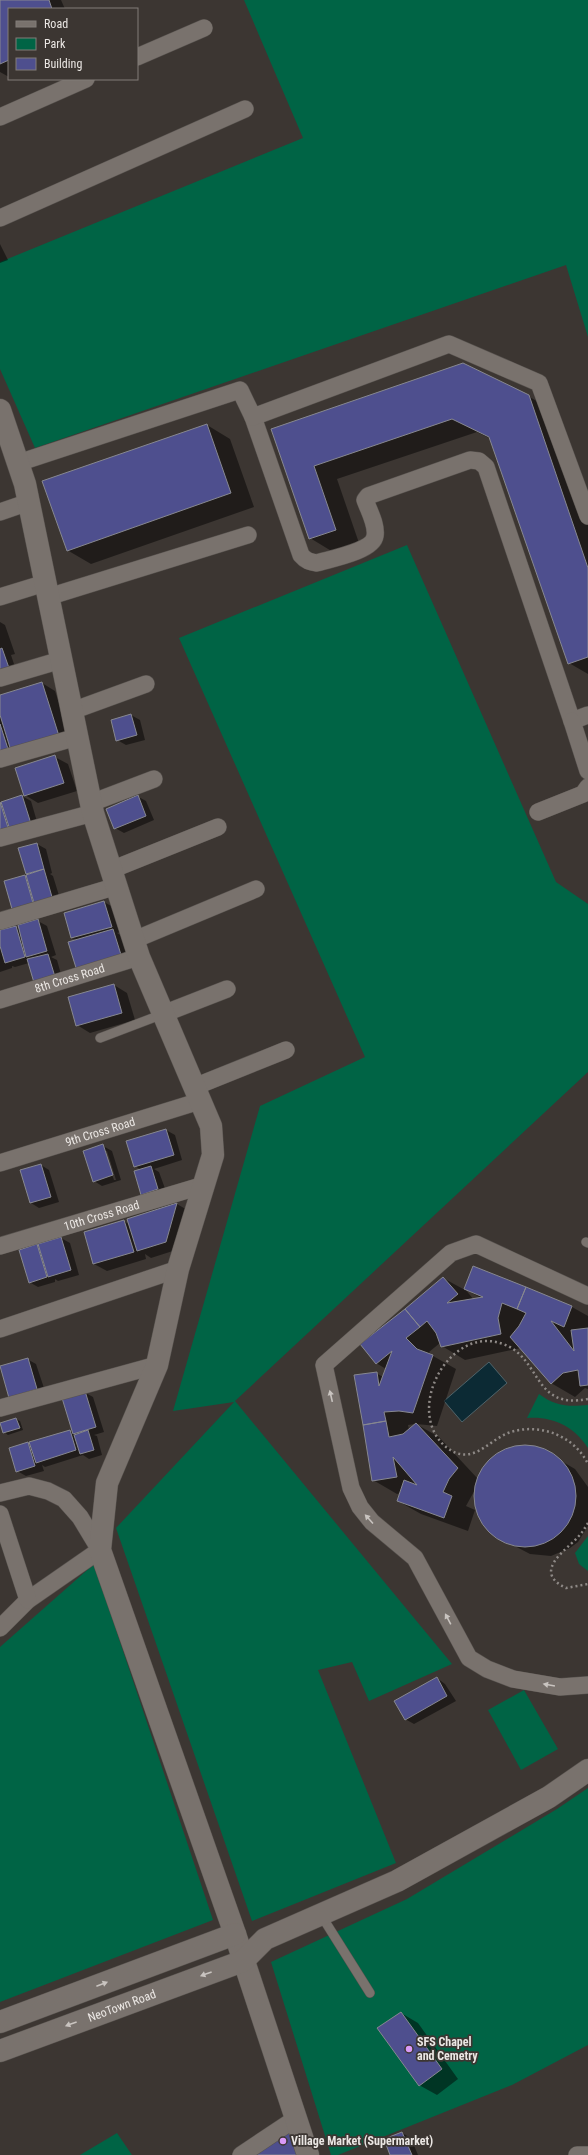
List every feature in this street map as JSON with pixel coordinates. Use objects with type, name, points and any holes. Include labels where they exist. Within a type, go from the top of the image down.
[{"type":"street","points":[[138,57],[204,28]]},
{"type":"street","points":[[0,116],[84,80]]},
{"type":"street","points":[[0,218],[245,109]]},
{"type":"street","points":[[253,417],[449,344],[539,383],[588,516]]},
{"type":"street","points":[[18,463],[240,390],[253,417],[301,555],[305,560],[317,563],[365,548],[373,542],[375,529],[366,500],[368,496],[470,460],[479,461],[486,467],[580,718],[588,771]]},
{"type":"street","points":[[0,410],[18,463],[29,502],[92,808],[136,949],[211,1126],[213,1155],[178,1269],[157,1365],[107,1483],[100,1550],[28,1600],[0,1628]]},
{"type":"street","points":[[0,512],[29,502]]},
{"type":"street","points":[[0,597],[47,590],[248,535]]},
{"type":"street","points":[[0,678],[61,660]]},
{"type":"street","points":[[72,711],[146,684]]},
{"type":"street","points":[[0,759],[77,737]]},
{"type":"street","points":[[0,838],[92,808],[154,779]]},
{"type":"street","points":[[538,812],[583,794],[588,787]]},
{"type":"street","points":[[0,921],[114,878],[218,827]]},
{"type":"street","name":"8th Cross Road","points":[[0,1000],[136,949],[256,889]]},
{"type":"street","points":[[163,1014],[227,989]]},
{"type":"street","name":"9th Cross Road","points":[[0,1163],[197,1094],[286,1050]]},
{"type":"street","name":"10th Cross Road","points":[[0,1246],[204,1185]]},
{"type":"street","points":[[588,1296],[476,1244],[452,1253],[324,1365],[351,1488],[360,1507],[372,1522],[415,1558],[469,1658],[487,1669],[512,1679],[560,1687],[588,1685]]},
{"type":"street","points":[[0,1328],[178,1269]]},
{"type":"street","points":[[0,1408],[157,1365]]},
{"type":"street","points":[[0,1493],[29,1486],[48,1491],[64,1499],[80,1517],[100,1550],[235,1934],[308,2155]]},
{"type":"street","points":[[0,1514],[28,1600]]},
{"type":"street","points":[[243,1961],[265,1940],[397,1881],[549,1797],[588,1770]]},
{"type":"street","points":[[0,2022],[235,1934],[265,1940]]},
{"type":"street","name":"NeoTown Road","points":[[0,2051],[243,1961]]},
{"type":"street","points":[[241,2155],[295,2119]]},
{"type":"street","points":[[577,2155],[588,2155]]},
{"type":"lane","points":[[100,1038],[163,1014]]},
{"type":"lane","points":[[322,1915],[370,1994]]},
{"type":"path","points":[[588,1399],[577,1401],[556,1398],[539,1382],[520,1354],[504,1344],[485,1341],[467,1345],[444,1364],[434,1382],[430,1409],[432,1425],[439,1439],[450,1450],[458,1453],[472,1454],[479,1452],[507,1434],[518,1430],[540,1430],[557,1434],[571,1443],[580,1451],[588,1464]]},
{"type":"path","points":[[588,1522],[576,1540],[562,1550],[556,1558],[552,1571],[554,1579],[566,1588],[588,1584]]},
{"type":"green space","points":[[244,0],[588,0],[588,337],[566,265],[35,448],[0,369],[0,262],[303,138]]},
{"type":"green space","points":[[407,545],[556,882],[588,904],[588,1072],[235,1401],[452,1664],[369,1701],[352,1662],[318,1670],[396,1863],[252,1921],[116,1528],[234,1402],[173,1411],[260,1106],[365,1057],[179,638]]},
{"type":"green space","points":[[539,1394],[562,1405],[588,1405],[588,1448],[576,1434],[562,1424],[545,1419],[527,1418]]},
{"type":"green space","points":[[588,1536],[588,1571],[579,1564],[575,1553]]},
{"type":"green space","points":[[94,1564],[213,1920],[0,2002],[0,1647]]},
{"type":"green space","points":[[524,1690],[558,1749],[521,1770],[488,1710]]},
{"type":"green space","points":[[588,1788],[588,2045],[512,2085],[338,2155],[331,2155],[271,1962],[407,1899],[557,1809]]},
{"type":"green space","points":[[117,2133],[132,2155],[80,2155]]},
{"type":"water","points":[[489,1362],[507,1383],[462,1422],[444,1401]]},
{"type":"building","points":[[0,0],[49,0],[52,8],[8,8],[8,60],[0,64]]},
{"type":"building","points":[[463,363],[529,395],[588,568],[588,657],[568,664],[489,437],[452,419],[314,466],[336,530],[309,539],[271,429]]},
{"type":"building","points":[[207,424],[231,493],[67,551],[42,481]]},
{"type":"building","points":[[2,648],[9,668],[0,671],[0,649]]},
{"type":"building","points":[[42,682],[59,736],[11,751],[0,715],[0,695]]},
{"type":"building","points":[[131,714],[137,735],[116,741],[111,720]]},
{"type":"building","points":[[0,724],[9,752],[0,755]]},
{"type":"building","points":[[55,755],[64,783],[24,796],[15,768]]},
{"type":"building","points":[[22,795],[32,827],[11,833],[1,802]]},
{"type":"building","points":[[138,795],[146,816],[114,829],[106,809]]},
{"type":"building","points":[[0,802],[10,834],[0,837]]},
{"type":"building","points":[[37,843],[44,869],[26,874],[18,848]]},
{"type":"building","points":[[44,869],[52,897],[34,903],[26,875]]},
{"type":"building","points":[[25,875],[33,903],[12,909],[4,881]]},
{"type":"building","points":[[104,901],[112,927],[71,938],[64,913]]},
{"type":"building","points":[[38,919],[47,951],[26,957],[18,925]]},
{"type":"building","points":[[16,926],[25,957],[5,963],[0,946],[0,930]]},
{"type":"building","points":[[113,929],[122,958],[77,971],[68,942]]},
{"type":"building","points":[[48,954],[56,980],[35,986],[27,959]]},
{"type":"building","points":[[114,984],[122,1013],[76,1026],[68,997]]},
{"type":"building","points":[[166,1129],[174,1155],[134,1167],[126,1141]]},
{"type":"building","points":[[103,1144],[113,1175],[93,1182],[83,1151]]},
{"type":"building","points":[[41,1164],[51,1197],[30,1203],[20,1170]]},
{"type":"building","points":[[151,1166],[158,1189],[141,1195],[134,1171]]},
{"type":"building","points":[[177,1203],[166,1242],[137,1251],[127,1219]]},
{"type":"building","points":[[124,1220],[134,1252],[93,1264],[84,1232]]},
{"type":"building","points":[[61,1237],[71,1270],[48,1277],[38,1244]]},
{"type":"building","points":[[37,1244],[47,1277],[29,1283],[19,1250]]},
{"type":"building","points":[[473,1266],[526,1287],[517,1309],[502,1303],[498,1318],[501,1334],[441,1347],[436,1333],[427,1321],[420,1327],[405,1309],[443,1277],[458,1294],[447,1303],[483,1297],[464,1289]]},
{"type":"building","points":[[526,1287],[572,1306],[564,1327],[551,1321],[574,1351],[571,1330],[588,1328],[588,1385],[580,1386],[578,1370],[563,1373],[551,1384],[510,1337],[519,1326],[526,1313],[517,1309]]},
{"type":"building","points":[[405,1309],[420,1327],[406,1338],[417,1349],[433,1355],[413,1413],[399,1411],[384,1412],[386,1421],[363,1425],[354,1375],[377,1372],[379,1386],[392,1351],[376,1364],[360,1344]]},
{"type":"building","points":[[28,1358],[37,1389],[9,1398],[0,1366]]},
{"type":"building","points":[[85,1391],[96,1427],[73,1434],[62,1398]]},
{"type":"building","points":[[16,1418],[20,1428],[3,1433],[0,1423]]},
{"type":"building","points":[[386,1421],[389,1437],[403,1434],[416,1423],[458,1468],[449,1479],[443,1492],[452,1496],[444,1518],[397,1501],[404,1480],[417,1485],[393,1457],[397,1477],[372,1481],[363,1425]]},
{"type":"building","points":[[70,1430],[76,1450],[36,1463],[29,1442]]},
{"type":"building","points":[[88,1430],[94,1450],[80,1454],[74,1435]]},
{"type":"building","points":[[28,1442],[35,1466],[16,1472],[9,1448]]},
{"type":"building","points":[[525,1445],[544,1449],[561,1460],[572,1477],[576,1496],[572,1515],[561,1532],[544,1543],[525,1547],[506,1543],[489,1532],[478,1515],[474,1496],[478,1477],[489,1460],[506,1449]]},
{"type":"building","points":[[437,1677],[447,1696],[405,1720],[394,1701]]},
{"type":"building","name":"SFS Chapel and Cemetry","points":[[401,2012],[442,2069],[419,2086],[377,2028]]},
{"type":"building","name":"Village Market (Supermarket)","points":[[290,2127],[302,2155],[249,2155]]},
{"type":"building","points":[[402,2132],[412,2155],[390,2155],[384,2139]]},
{"type":"place","name":"SFS Chapel and Cemetry","points":[[409,2049]]},
{"type":"place","name":"Village Market (Supermarket)","points":[[283,2141]]}]
